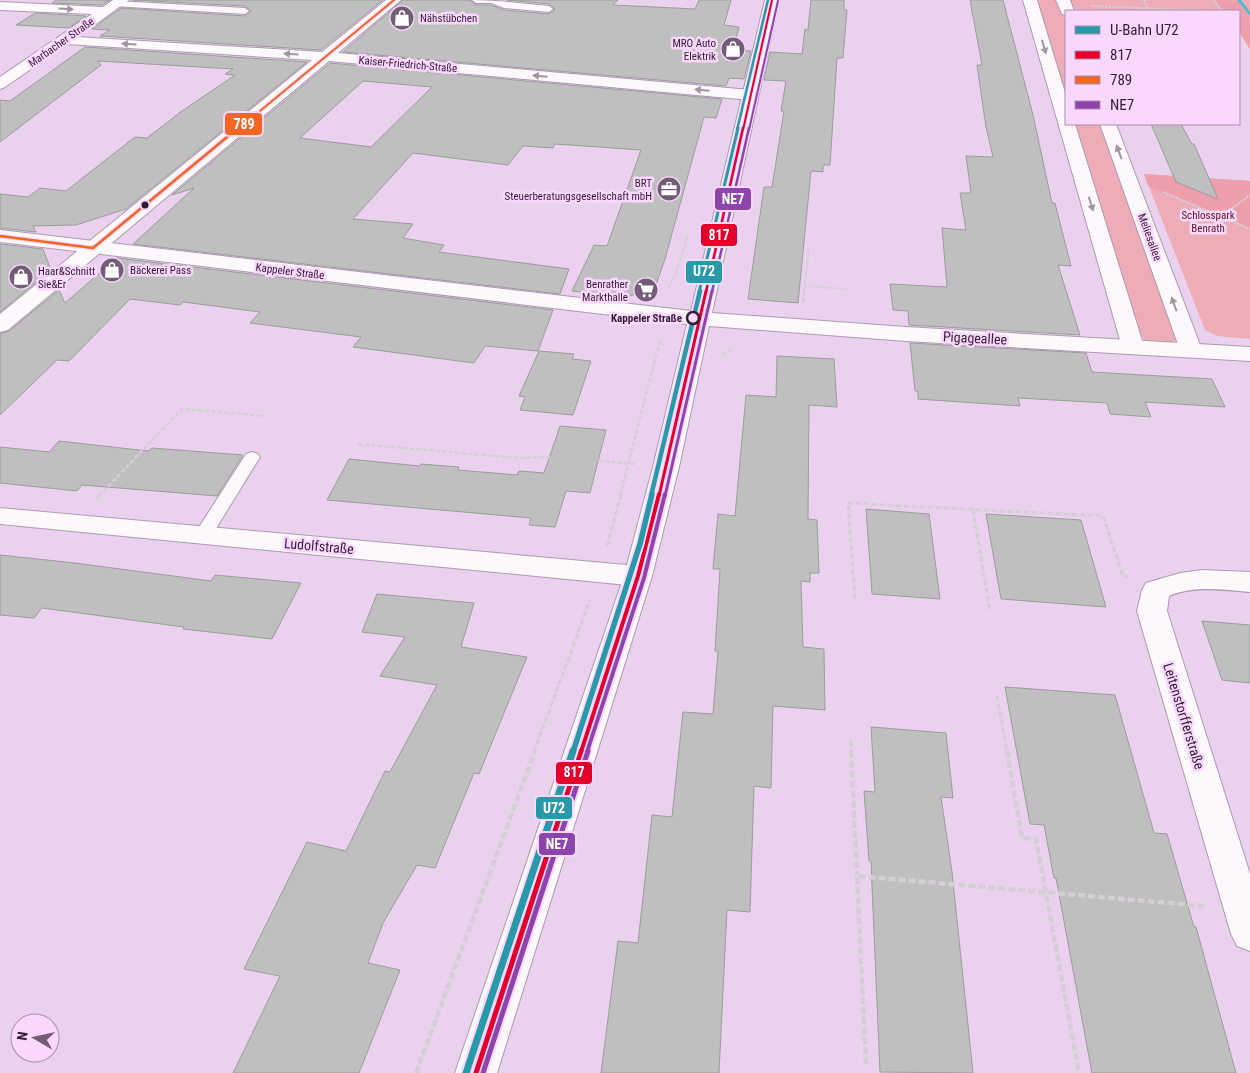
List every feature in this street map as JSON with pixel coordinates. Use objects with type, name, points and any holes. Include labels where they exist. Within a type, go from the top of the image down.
[{"type":"street","points":[[0,325],[394,0]]},
{"type":"street","points":[[476,1073],[638,576],[666,467],[772,0]]},
{"type":"street","points":[[1030,0],[1065,120]]},
{"type":"street","points":[[0,6],[115,5]]},
{"type":"street","name":"Marbacher Straße","points":[[0,84],[115,5]]},
{"type":"street","name":"Kaiser-Friedrich-Straße","points":[[65,40],[325,57],[750,95]]},
{"type":"street","points":[[1067,125],[1133,347]]},
{"type":"street","name":"Meliesallee","points":[[1108,125],[1191,350]]},
{"type":"street","name":"Kappeler Straße","points":[[0,236],[699,319]]},
{"type":"street","name":"Pigageallee","points":[[699,319],[801,327],[1250,354]]},
{"type":"street","name":"Ludolfstraße","points":[[0,516],[638,576]]},
{"type":"street","points":[[1156,590],[1173,582],[1196,578],[1250,582]]},
{"type":"street","name":"Leitenstorfferstraße","points":[[1156,590],[1152,610],[1246,922]]},
{"type":"lane","points":[[476,0],[492,1],[504,5],[549,9]]},
{"type":"lane","points":[[115,5],[246,11]]},
{"type":"lane","points":[[203,535],[252,457]]},
{"type":"path","points":[[1144,0],[1148,8]]},
{"type":"path","points":[[1065,5],[1189,10]]},
{"type":"path","points":[[1130,184],[1152,188],[1250,229]]},
{"type":"path","points":[[1215,214],[1230,210],[1250,195]]},
{"type":"path","points":[[801,327],[808,246]]},
{"type":"path","points":[[805,286],[848,289]]},
{"type":"path","points":[[416,1073],[600,572],[661,342],[657,335]]},
{"type":"path","points":[[77,523],[101,492],[182,409],[265,416]]},
{"type":"path","points":[[358,444],[520,458],[550,457]]},
{"type":"path","points":[[598,461],[666,467]]},
{"type":"path","points":[[855,599],[848,503],[1103,516],[1123,576],[1156,590]]},
{"type":"path","points":[[973,510],[990,611]]},
{"type":"path","points":[[997,696],[1022,838],[1036,839],[1079,1073]]},
{"type":"path","points":[[851,741],[866,1064]]},
{"type":"path","points":[[857,876],[1046,893],[1246,922]]},
{"type":"green space","points":[[1034,0],[1058,0],[1065,20],[1065,102]]},
{"type":"green space","points":[[1067,0],[1250,0],[1250,49],[1240,34],[1240,10],[1070,9]]},
{"type":"green space","points":[[1072,125],[1102,125],[1177,333],[1177,340],[1172,342],[1145,340],[1134,328]]},
{"type":"green space","name":"Schlosspark Benrath","points":[[1144,174],[1250,181],[1250,339],[1217,336],[1205,330]]},
{"type":"shaded area","points":[[1215,0],[1238,1],[1250,18],[1250,49],[1240,34],[1240,10],[1221,10]]},
{"type":"shaded area","points":[[1144,174],[1250,181],[1250,228],[1148,186]]},
{"type":"building","points":[[56,0],[110,0],[102,5],[52,3]]},
{"type":"building","points":[[132,0],[383,0],[321,50],[100,36],[110,30],[92,29],[121,8],[245,16],[251,11],[245,6]]},
{"type":"building","points":[[403,0],[470,0],[476,5],[491,5],[504,10],[549,14],[555,9],[549,4],[507,0],[618,0],[613,5],[695,9],[699,0],[731,0],[724,25],[739,27],[733,50],[751,51],[744,79],[729,78],[726,86],[343,52]]},
{"type":"building","points":[[811,0],[844,0],[844,10],[847,10],[843,58],[837,58],[830,165],[823,165],[823,172],[811,171],[798,303],[748,299],[764,187],[772,187],[784,111],[781,111],[786,81],[764,80],[770,52],[802,54],[805,29],[808,30]]},
{"type":"building","points":[[970,0],[1003,0],[1033,115],[1052,203],[1055,203],[1071,266],[1058,265],[1080,335],[909,325],[908,311],[893,310],[890,284],[947,287],[942,228],[966,230],[960,193],[971,193],[966,156],[993,157],[986,127],[977,65],[982,65]]},
{"type":"building","points":[[35,13],[86,16],[69,28],[16,25]]},
{"type":"building","points":[[85,47],[307,62],[126,209],[76,225],[33,226],[36,232],[0,228],[0,194],[28,197],[40,188],[66,191],[135,137],[147,138],[182,111],[235,75],[225,74],[233,69],[98,61],[101,65],[0,142],[0,100],[10,101]]},
{"type":"building","points":[[330,63],[722,99],[716,118],[704,117],[665,259],[653,293],[643,292],[626,297],[572,291],[594,245],[607,246],[641,150],[555,144],[553,148],[523,146],[508,165],[413,153],[353,219],[413,224],[403,238],[444,245],[439,252],[569,269],[560,294],[133,244],[194,188],[172,195]],"holes":[[[363,81],[432,87],[371,147],[300,138]]]},
{"type":"building","points":[[1151,125],[1182,125],[1192,144],[1194,144],[1218,199],[1176,182]]},
{"type":"building","points":[[0,244],[43,249],[51,270],[0,312]]},
{"type":"building","points":[[117,258],[553,310],[538,351],[485,346],[474,363],[353,347],[361,337],[250,323],[260,312],[183,302],[180,305],[130,299],[69,361],[57,360],[0,415],[0,334],[9,331],[59,290],[65,303]]},
{"type":"building","points":[[910,343],[1086,353],[1092,372],[1212,379],[1225,407],[1145,402],[1151,417],[1110,414],[1107,403],[1018,398],[1020,406],[918,399],[918,391],[915,391]]},
{"type":"building","points":[[539,351],[574,354],[572,359],[591,361],[573,415],[520,410],[525,397],[519,396]]},
{"type":"building","points":[[777,356],[834,359],[837,407],[809,405],[808,519],[817,520],[819,573],[810,573],[810,582],[801,581],[803,647],[824,649],[825,710],[773,706],[771,788],[754,786],[750,912],[727,910],[719,1073],[601,1073],[618,941],[638,943],[652,815],[672,817],[683,712],[713,714],[718,651],[715,651],[720,569],[713,569],[718,514],[735,516],[746,395],[776,397]]},
{"type":"building","points":[[560,426],[606,430],[590,493],[566,491],[555,527],[529,525],[531,518],[327,500],[349,459],[420,466],[421,464],[459,467],[458,470],[517,475],[519,471],[544,473]]},
{"type":"building","points":[[59,441],[148,451],[152,448],[243,455],[217,496],[82,485],[77,491],[0,483],[0,447],[49,452]]},
{"type":"building","points":[[866,509],[929,514],[940,599],[872,594]]},
{"type":"building","points":[[986,514],[1081,520],[1106,607],[1001,599]]},
{"type":"building","points":[[0,555],[211,581],[215,575],[301,583],[272,639],[183,629],[184,627],[42,608],[34,618],[0,615]]},
{"type":"building","points":[[377,594],[474,603],[461,647],[527,657],[479,774],[474,773],[435,868],[417,865],[383,923],[368,963],[400,970],[359,1073],[233,1073],[280,976],[244,969],[307,842],[346,851],[385,771],[390,772],[437,685],[380,676],[405,637],[362,632]]},
{"type":"building","points":[[1202,621],[1250,625],[1250,683],[1222,680]]},
{"type":"building","points":[[1005,687],[1115,695],[1154,833],[1167,834],[1194,927],[1196,927],[1236,1073],[1092,1073],[1056,878],[1054,878],[1044,825],[1030,824]]},
{"type":"building","points":[[871,727],[946,733],[953,798],[941,797],[952,872],[973,1073],[880,1072],[871,862],[869,861],[864,791],[875,792]]},
{"type":"waterway","points":[[1239,0],[1250,15]]},
{"type":"metro line","name":"U72","points":[[466,1073],[596,683],[640,544],[768,0]]},
{"type":"transit line","name":"789","points":[[93,248],[394,0]]},
{"type":"transit line","name":"817","points":[[476,1073],[638,576],[666,467],[772,0]]},
{"type":"transit line","name":"NE7","points":[[483,1073],[644,578],[672,468],[778,1]]},
{"type":"transit line","name":"789","points":[[0,236],[93,248]]},
{"type":"place","name":"Nähstübchen","points":[[402,18]]},
{"type":"place","name":"MRO Auto Elektrik","points":[[733,49]]},
{"type":"place","name":"BRT Steuerberatungsgesellschaft mbH","points":[[669,189]]},
{"type":"place","name":"Bäckerei Pass","points":[[112,270]]},
{"type":"place","name":"Haar&Schnitt Sie&Er","points":[[21,277]]},
{"type":"place","name":"Benrather Markthalle","points":[[646,290]]},
{"type":"place","name":"Kappeler Straße","points":[[693,318]]}]
